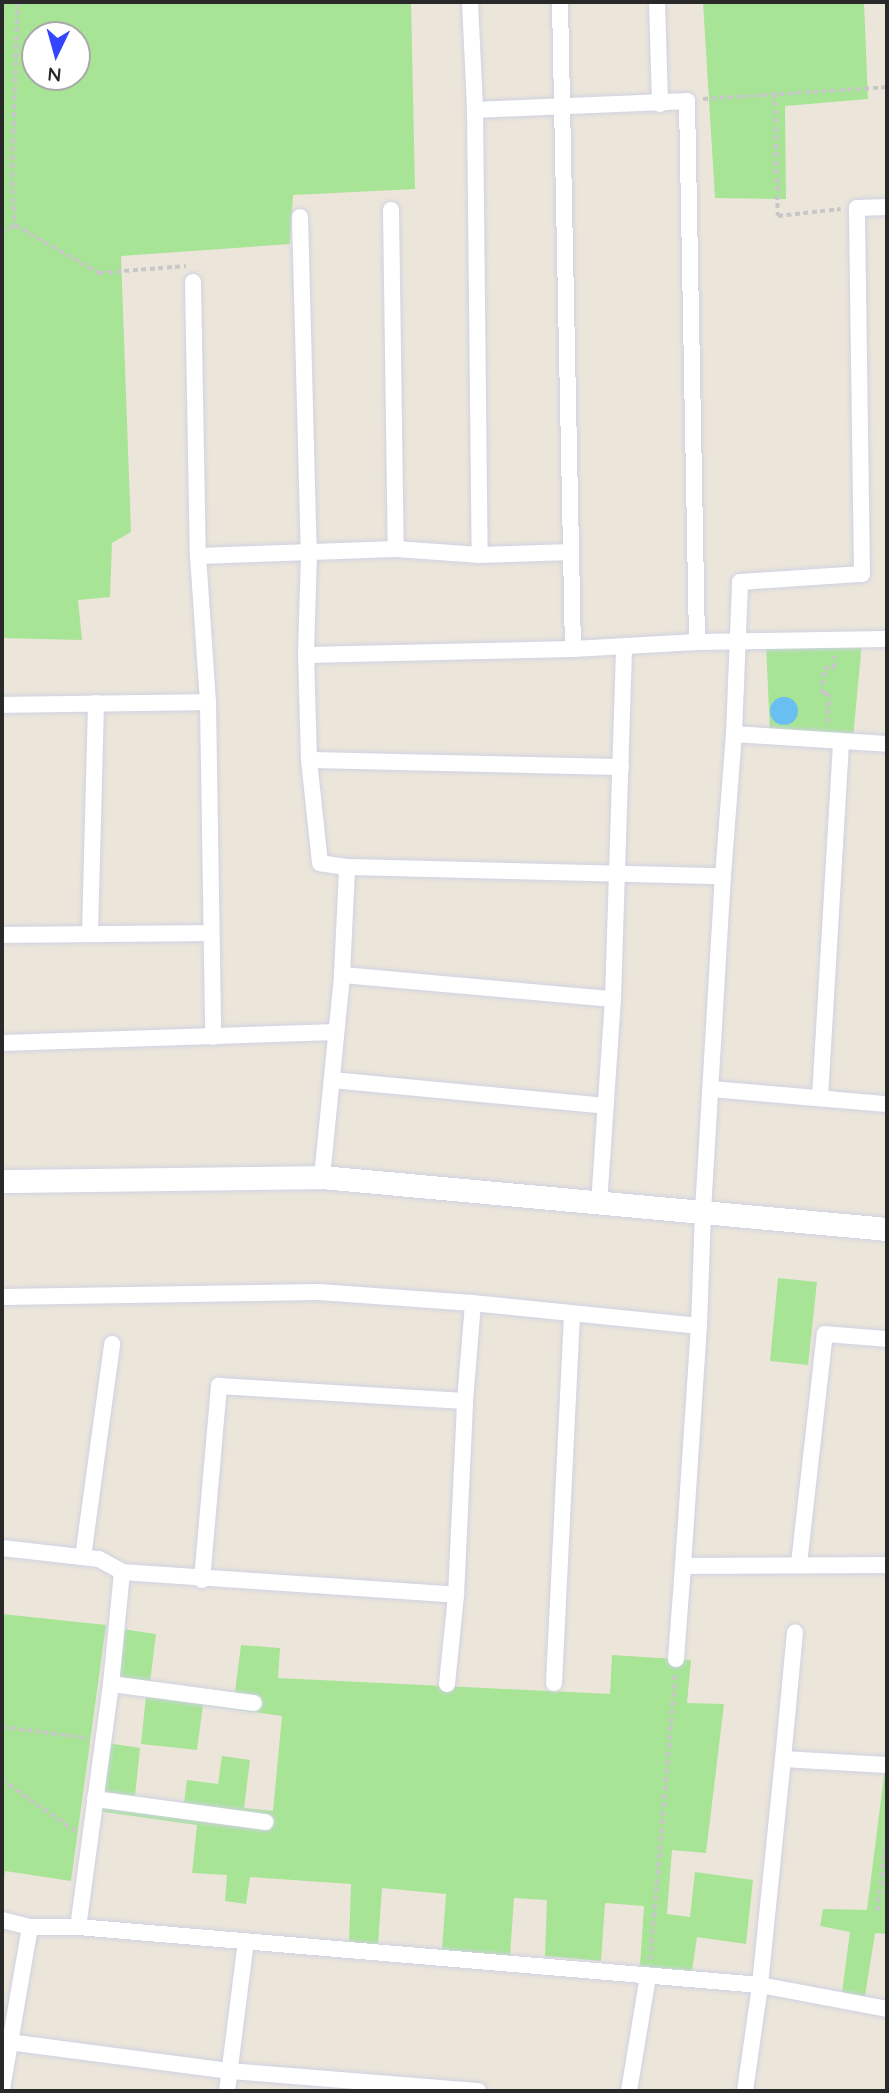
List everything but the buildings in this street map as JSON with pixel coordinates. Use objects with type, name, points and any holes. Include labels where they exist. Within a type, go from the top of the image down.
[{"type":"street","points":[[470,2],[475,110],[480,555]]},
{"type":"street","points":[[561,2],[573,649]]},
{"type":"street","points":[[657,2],[660,104]]},
{"type":"street","points":[[475,110],[687,101],[697,642]]},
{"type":"street","points":[[677,1659],[699,1326],[723,876],[734,734],[740,582],[862,573],[857,208],[887,207]]},
{"type":"street","points":[[391,210],[396,549]]},
{"type":"street","points":[[300,217],[309,552],[306,655],[309,760],[320,863],[347,867],[723,876]]},
{"type":"street","points":[[192,282],[198,556],[208,702],[213,1037]]},
{"type":"street","points":[[198,556],[396,549],[480,555],[571,552]]},
{"type":"street","points":[[306,655],[573,649],[697,642],[887,639]]},
{"type":"street","points":[[599,1205],[614,999],[624,647]]},
{"type":"street","points":[[2,705],[208,702]]},
{"type":"street","points":[[90,933],[96,704]]},
{"type":"street","points":[[734,734],[887,744]]},
{"type":"street","points":[[820,1097],[833,741]]},
{"type":"street","points":[[309,760],[621,767]]},
{"type":"street","points":[[322,1177],[342,975],[347,867]]},
{"type":"street","points":[[2,935],[211,933]]},
{"type":"street","points":[[342,975],[614,999]]},
{"type":"street","points":[[2,1043],[336,1032]]},
{"type":"street","points":[[331,1080],[606,1106]]},
{"type":"street","points":[[712,1089],[887,1104]]},
{"type":"street","points":[[2,1181],[322,1177],[887,1236]]},
{"type":"street","points":[[2,1189],[323,1186],[887,1229]]},
{"type":"street","points":[[2,1297],[318,1292],[473,1303],[699,1326]]},
{"type":"street","points":[[447,1684],[456,1595],[465,1401],[473,1303]]},
{"type":"street","points":[[555,1684],[572,1314]]},
{"type":"street","points":[[799,1564],[825,1334],[887,1339]]},
{"type":"street","points":[[83,1557],[112,1344]]},
{"type":"street","points":[[202,1580],[219,1387],[465,1401]]},
{"type":"street","points":[[2,1548],[99,1559],[122,1572],[202,1580],[456,1595]]},
{"type":"street","points":[[683,1566],[887,1565]]},
{"type":"street","points":[[78,1927],[111,1684],[122,1572]]},
{"type":"street","points":[[745,2091],[761,1985],[795,1633]]},
{"type":"street","points":[[111,1684],[254,1703]]},
{"type":"street","points":[[783,1759],[887,1765]]},
{"type":"street","points":[[95,1799],[265,1822]]},
{"type":"street","points":[[2,1920],[30,1927],[78,1927],[761,1985],[887,2009]]},
{"type":"street","points":[[2,2089],[30,1927]]},
{"type":"street","points":[[227,2091],[246,1941]]},
{"type":"street","points":[[629,2091],[648,1976]]},
{"type":"street","points":[[9,2042],[230,2071],[478,2091]]},
{"type":"path","points":[[15,225],[12,181],[18,2]]},
{"type":"path","points":[[687,101],[887,87]]},
{"type":"path","points":[[775,93],[778,216],[857,208]]},
{"type":"path","points":[[2,232],[15,225]]},
{"type":"path","points":[[15,225],[99,273],[192,265],[192,282]]},
{"type":"path","points":[[833,741],[829,695],[822,694],[824,668],[834,668],[834,640]]},
{"type":"path","points":[[648,1976],[677,1659]]},
{"type":"path","points":[[2,1727],[103,1741]]},
{"type":"path","points":[[2,1780],[90,1842]]},
{"type":"path","points":[[877,1911],[887,1832]]},
{"type":"green space","points":[[2,2],[411,2],[415,189],[293,195],[290,244],[121,256],[131,532],[112,543],[110,597],[78,600],[82,640],[2,638]]},
{"type":"green space","points":[[703,2],[864,2],[868,99],[785,106],[786,199],[715,198]]},
{"type":"green space","points":[[862,642],[853,738],[770,732],[766,644]]},
{"type":"green space","points":[[778,1278],[817,1282],[808,1365],[770,1361]]},
{"type":"green space","points":[[2,1614],[106,1625],[71,1881],[5,1871],[2,1895]]},
{"type":"green space","points":[[122,1629],[156,1634],[150,1682],[235,1692],[241,1645],[280,1648],[278,1678],[610,1694],[612,1655],[691,1660],[687,1703],[724,1704],[706,1853],[672,1850],[667,1914],[690,1917],[695,1872],[753,1880],[746,1944],[697,1937],[692,1971],[640,1966],[644,1906],[605,1903],[601,1961],[545,1956],[547,1900],[514,1898],[510,1956],[442,1950],[446,1894],[382,1888],[378,1945],[349,1943],[351,1884],[250,1877],[246,1904],[225,1901],[227,1875],[192,1873],[197,1825],[98,1811],[107,1743],[140,1748],[135,1796],[184,1803],[187,1780],[218,1784],[222,1756],[250,1760],[244,1808],[273,1811],[282,1716],[203,1705],[197,1750],[141,1744],[146,1696],[114,1690]]},
{"type":"green space","points":[[885,1768],[887,1934],[875,1933],[865,1996],[842,1993],[850,1932],[820,1926],[823,1909],[867,1910]]},
{"type":"water","points":[[784,697],[794,701],[798,711],[794,721],[784,725],[774,721],[770,711],[774,701]]}]
